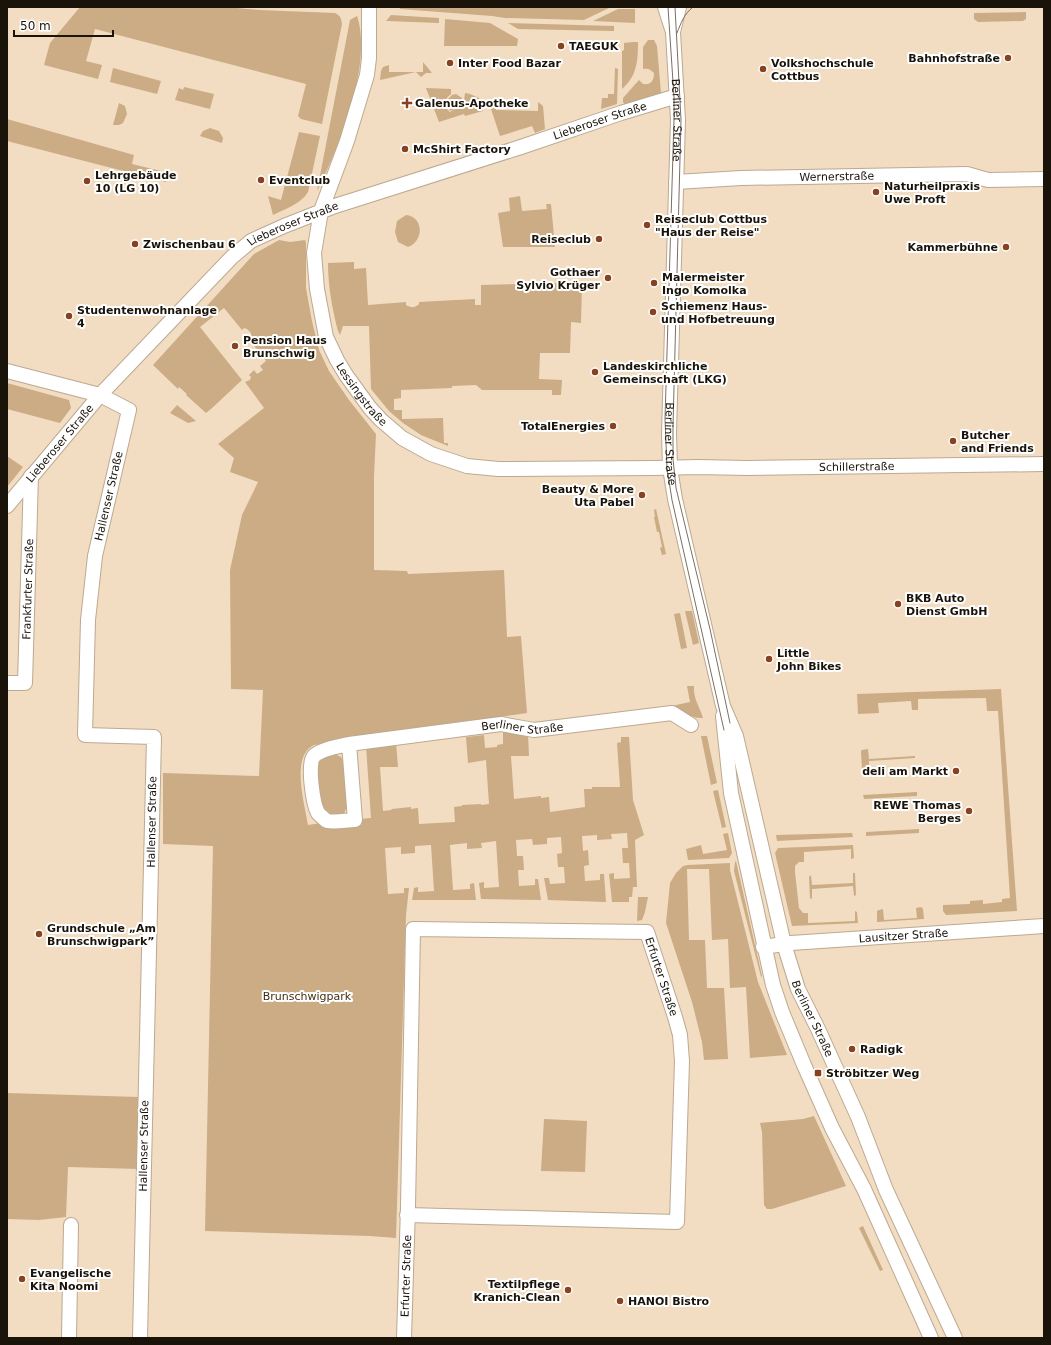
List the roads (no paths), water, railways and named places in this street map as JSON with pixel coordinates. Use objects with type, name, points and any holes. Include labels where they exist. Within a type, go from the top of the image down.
[{"type":"street","name":"Lessingstraße","points":[[369,7],[369,58],[367,75],[347,141],[322,211],[316,241],[316,289],[326,337],[346,375],[370,408],[381,420],[402,438],[431,454],[467,466],[498,469],[670,468]]},
{"type":"street","name":"Berliner Straße","points":[[665,7],[673,32],[678,120],[669,433],[670,468],[675,499],[723,706],[736,736],[784,944],[798,989],[858,1117],[886,1190],[955,1338]]},
{"type":"street","name":"Berliner Straße","points":[[673,32],[679,7]]},
{"type":"street","name":"Lieberoser Straße","points":[[7,506],[100,396],[232,257],[251,241],[322,211],[677,96]]},
{"type":"street","name":"Wernerstraße","points":[[676,182],[741,178],[967,174],[988,180],[1044,179]]},
{"type":"street","points":[[7,371],[100,396]]},
{"type":"street","name":"Hallenser Straße","points":[[100,396],[129,410],[95,556],[88,620],[85,735],[154,737],[140,1338]]},
{"type":"street","name":"Schillerstraße","points":[[670,468],[1044,464]]},
{"type":"street","name":"Frankfurter Straße","points":[[7,683],[25,683],[31,476]]},
{"type":"street","name":"Berliner Straße","points":[[723,706],[723,722],[731,793],[763,947],[773,985],[796,1047],[832,1128],[864,1189],[931,1338]]},
{"type":"street","name":"Berliner Straße","points":[[349,744],[355,820],[334,822],[326,820],[318,813],[314,803],[311,761],[314,756],[334,748],[349,744],[501,724],[534,730],[672,712],[691,725]]},
{"type":"street","name":"Lausitzer Straße","points":[[763,947],[784,944],[1044,926]]},
{"type":"street","name":"Erfurter Straße","points":[[404,1338],[413,929],[647,932],[680,1035],[682,1061],[677,1222],[407,1215]]},
{"type":"street","points":[[69,1338],[71,1225]]},
{"type":"tram line","points":[[668,7],[674,119],[665,419],[667,468],[672,500],[724,730]]},
{"type":"tram line","points":[[675,7],[681,120],[673,459],[676,488],[710,629],[730,723]]},
{"type":"tram line","points":[[677,33],[681,22],[693,7]]},
{"type":"place","name":"TAEGUK","points":[[561,46]]},
{"type":"place","name":"Bahnhofstraße","points":[[1008,58]]},
{"type":"place","name":"Inter Food Bazar","points":[[450,63]]},
{"type":"place","name":"Volkshochschule Cottbus","points":[[763,69]]},
{"type":"place","name":"Galenus-Apotheke","points":[[407,103]]},
{"type":"place","name":"McShirt Factory","points":[[405,149]]},
{"type":"place","name":"Eventclub","points":[[261,180]]},
{"type":"place","name":"Lehrgebäude 10 (LG 10)","points":[[87,181]]},
{"type":"place","name":"Naturheilpraxis Uwe Proft","points":[[876,192]]},
{"type":"place","name":"Reiseclub Cottbus \"Haus der Reise\"","points":[[647,225]]},
{"type":"place","name":"Reiseclub","points":[[599,239]]},
{"type":"place","name":"Zwischenbau 6","points":[[135,244]]},
{"type":"place","name":"Kammerbühne","points":[[1006,247]]},
{"type":"place","name":"Gothaer Sylvio Krüger","points":[[608,278]]},
{"type":"place","name":"Malermeister Ingo Komolka","points":[[654,283]]},
{"type":"place","name":"Schiemenz Haus- und Hofbetreuung","points":[[653,312]]},
{"type":"place","name":"Studentenwohnanlage 4","points":[[69,316]]},
{"type":"place","name":"Pension Haus Brunschwig","points":[[235,346]]},
{"type":"place","name":"Landeskirchliche Gemeinschaft (LKG)","points":[[595,372]]},
{"type":"place","name":"TotalEnergies","points":[[613,426]]},
{"type":"place","name":"Butcher and Friends","points":[[953,441]]},
{"type":"place","name":"Beauty & More Uta Pabel","points":[[642,495]]},
{"type":"place","name":"BKB Auto Dienst GmbH","points":[[898,604]]},
{"type":"place","name":"Little John Bikes","points":[[769,659]]},
{"type":"place","name":"deli am Markt","points":[[956,771]]},
{"type":"place","name":"REWE Thomas Berges","points":[[969,811]]},
{"type":"place","name":"Grundschule „Am Brunschwigpark”","points":[[39,934]]},
{"type":"place","name":"Radigk","points":[[852,1049]]},
{"type":"place","name":"Ströbitzer Weg","points":[[818,1073]]},
{"type":"place","name":"Evangelische Kita Noomi","points":[[22,1279]]},
{"type":"place","name":"Textilpflege Kranich-Clean","points":[[568,1290]]},
{"type":"place","name":"HANOI Bistro","points":[[620,1301]]},
{"type":"park label","name":"Brunschwigpark","points":[[307,996]]}]
